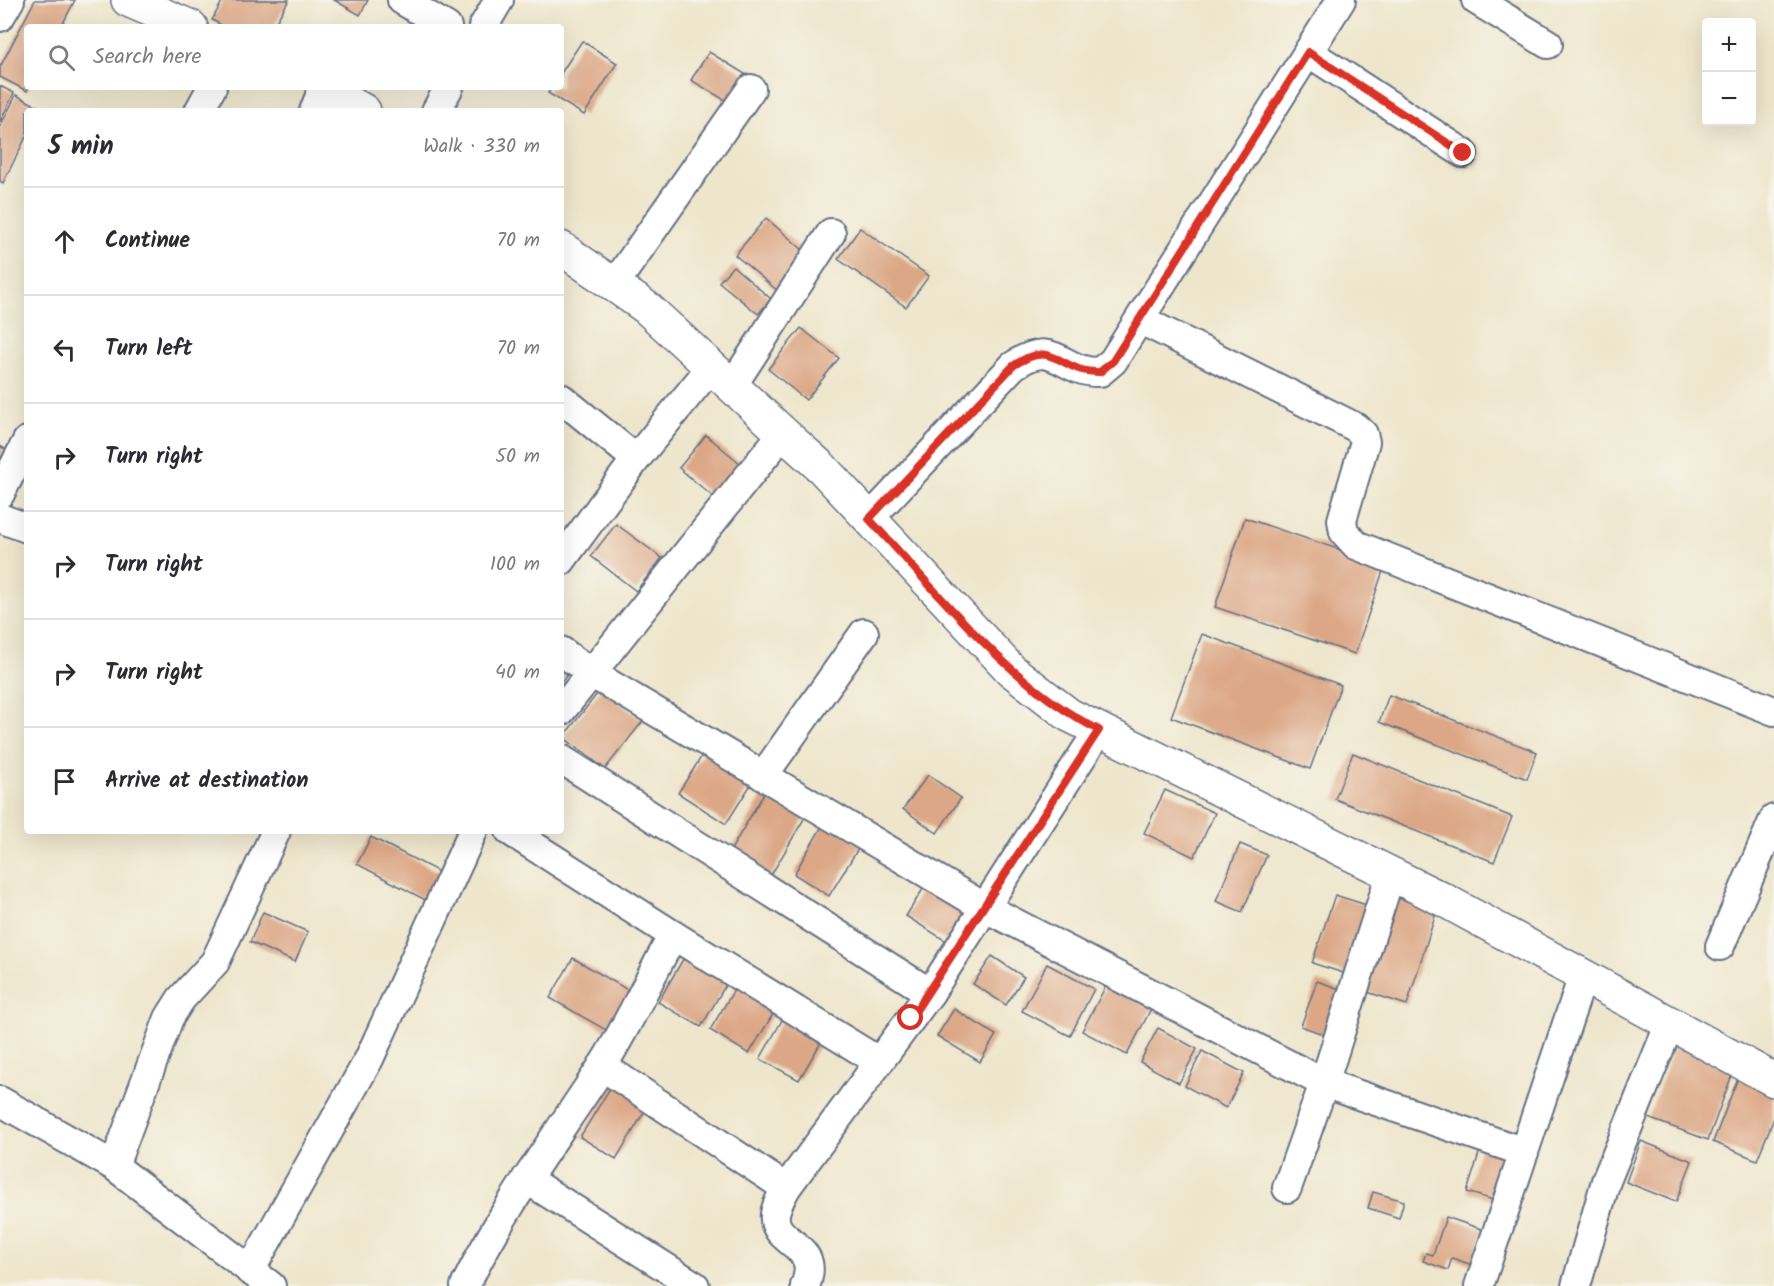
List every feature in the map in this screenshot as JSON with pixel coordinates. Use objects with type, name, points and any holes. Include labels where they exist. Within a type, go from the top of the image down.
[{"type":"street","points":[[0,17],[10,0]]},
{"type":"street","points":[[128,0],[184,24]]},
{"type":"street","points":[[402,0],[442,24]]},
{"type":"street","points":[[485,24],[499,0]]},
{"type":"street","points":[[869,519],[1013,366],[1038,353],[1054,357],[1086,373],[1100,372],[1113,361],[1341,0]]},
{"type":"street","points":[[1476,0],[1548,44]]},
{"type":"street","points":[[1308,52],[1463,153]]},
{"type":"street","points":[[614,285],[751,89]]},
{"type":"street","points":[[202,108],[210,90]]},
{"type":"street","points":[[315,108],[322,90]]},
{"type":"street","points":[[328,90],[359,108]]},
{"type":"street","points":[[438,108],[447,90]]},
{"type":"street","points":[[564,557],[636,459],[721,376],[831,232]]},
{"type":"street","points":[[564,250],[647,308],[783,433],[869,519],[1011,670],[1069,715],[1391,873],[1774,1080]]},
{"type":"street","points":[[1141,320],[1355,427],[1363,434],[1365,442],[1342,520],[1344,532],[1356,545],[1774,711]]},
{"type":"street","points":[[564,400],[636,459]]},
{"type":"street","points":[[564,707],[783,433]]},
{"type":"street","points":[[0,494],[24,447]]},
{"type":"street","points":[[0,518],[24,527]]},
{"type":"street","points":[[763,776],[864,633]]},
{"type":"street","points":[[564,653],[591,673],[984,907],[1324,1083],[1524,1152]]},
{"type":"street","points":[[805,1286],[810,1270],[808,1257],[777,1227],[774,1216],[786,1188],[930,993],[1099,730]]},
{"type":"street","points":[[564,761],[930,993]]},
{"type":"street","points":[[1720,946],[1774,819]]},
{"type":"street","points":[[114,1166],[169,1018],[181,999],[215,962],[275,834]]},
{"type":"street","points":[[0,1101],[114,1166],[260,1279],[369,1059],[472,834]]},
{"type":"street","points":[[515,834],[878,1061]]},
{"type":"street","points":[[1287,1188],[1324,1083],[1391,873]]},
{"type":"street","points":[[465,1286],[496,1226],[602,1066],[673,935]]},
{"type":"street","points":[[1479,1286],[1583,976]]},
{"type":"street","points":[[1576,1286],[1606,1181],[1670,1023]]},
{"type":"street","points":[[602,1066],[786,1188]]},
{"type":"street","points":[[526,1179],[695,1286]]},
{"type":"building","points":[[35,0],[75,0],[63,24],[24,24],[24,89],[0,77],[0,67]]},
{"type":"building","points":[[223,0],[289,0],[275,24],[219,24],[212,20]]},
{"type":"building","points":[[334,0],[368,0],[360,15]]},
{"type":"building","points":[[582,41],[617,63],[584,115],[548,93],[550,90],[564,90],[564,68]]},
{"type":"building","points":[[709,52],[745,74],[728,102],[691,80]]},
{"type":"building","points":[[0,86],[14,93],[0,122]]},
{"type":"building","points":[[16,95],[41,108],[24,108],[24,141],[3,183],[0,181],[0,127]]},
{"type":"building","points":[[766,218],[810,256],[779,292],[735,255]]},
{"type":"building","points":[[860,228],[929,276],[906,307],[838,259]]},
{"type":"building","points":[[733,266],[771,299],[758,314],[719,282]]},
{"type":"building","points":[[801,328],[839,358],[806,400],[768,369]]},
{"type":"building","points":[[706,435],[746,468],[718,501],[679,468]]},
{"type":"building","points":[[0,446],[10,452],[0,471]]},
{"type":"building","points":[[1245,518],[1385,565],[1355,654],[1215,607]]},
{"type":"building","points":[[616,524],[662,558],[636,591],[591,556]]},
{"type":"building","points":[[1202,634],[1341,685],[1310,769],[1171,717]]},
{"type":"building","points":[[564,669],[569,672],[564,679]]},
{"type":"building","points":[[601,689],[643,721],[605,769],[564,736]]},
{"type":"building","points":[[1389,695],[1537,752],[1527,779],[1379,722]]},
{"type":"building","points":[[707,748],[755,778],[726,824],[678,793]]},
{"type":"building","points":[[1353,753],[1512,817],[1494,862],[1335,799]]},
{"type":"building","points":[[928,775],[961,798],[937,833],[903,809]]},
{"type":"building","points":[[767,788],[808,812],[770,877],[729,853]]},
{"type":"building","points":[[1165,790],[1215,813],[1194,857],[1144,833]]},
{"type":"building","points":[[824,823],[861,844],[829,896],[794,874]]},
{"type":"building","points":[[371,837],[447,876],[433,904],[357,864]]},
{"type":"building","points":[[1240,844],[1267,855],[1242,912],[1216,901]]},
{"type":"building","points":[[928,881],[977,911],[954,946],[906,916]]},
{"type":"building","points":[[1335,895],[1376,908],[1353,976],[1312,963]]},
{"type":"building","points":[[1391,896],[1437,910],[1407,1005],[1361,990]]},
{"type":"building","points":[[263,912],[308,932],[295,962],[250,942]]},
{"type":"building","points":[[689,949],[732,974],[701,1027],[658,1002]]},
{"type":"building","points":[[992,956],[1024,977],[1006,1005],[973,984]]},
{"type":"building","points":[[573,958],[633,993],[611,1033],[550,998]]},
{"type":"building","points":[[1047,964],[1094,989],[1070,1036],[1022,1011]]},
{"type":"building","points":[[740,980],[779,1004],[749,1054],[710,1030]]},
{"type":"building","points":[[1109,980],[1154,1003],[1127,1055],[1082,1031]]},
{"type":"building","points":[[1317,981],[1348,992],[1331,1037],[1301,1026]]},
{"type":"building","points":[[954,1009],[996,1035],[980,1062],[937,1036]]},
{"type":"building","points":[[788,1010],[827,1032],[799,1080],[760,1059]]},
{"type":"building","points":[[1158,1028],[1197,1049],[1179,1083],[1140,1062]]},
{"type":"building","points":[[1676,1042],[1736,1064],[1708,1140],[1648,1118]]},
{"type":"building","points":[[1202,1051],[1244,1073],[1226,1108],[1185,1086]]},
{"type":"building","points":[[1738,1078],[1774,1092],[1774,1118],[1757,1160],[1713,1142]]},
{"type":"building","points":[[615,1080],[651,1101],[616,1159],[580,1137]]},
{"type":"building","points":[[1641,1141],[1692,1161],[1676,1202],[1626,1182]]},
{"type":"building","points":[[1481,1147],[1517,1157],[1503,1203],[1467,1192]]},
{"type":"building","points":[[1373,1192],[1404,1201],[1399,1218],[1368,1208]]},
{"type":"building","points":[[1446,1217],[1484,1230],[1472,1265],[1452,1258],[1448,1270],[1423,1261],[1426,1253],[1433,1255]]},
{"type":"route","points":[[911,1018],[930,993],[1099,730],[1069,715],[1011,670],[869,519],[1013,366],[1026,357],[1038,353],[1054,357],[1086,373],[1100,372],[1113,361],[1308,52],[1463,153]]}]
